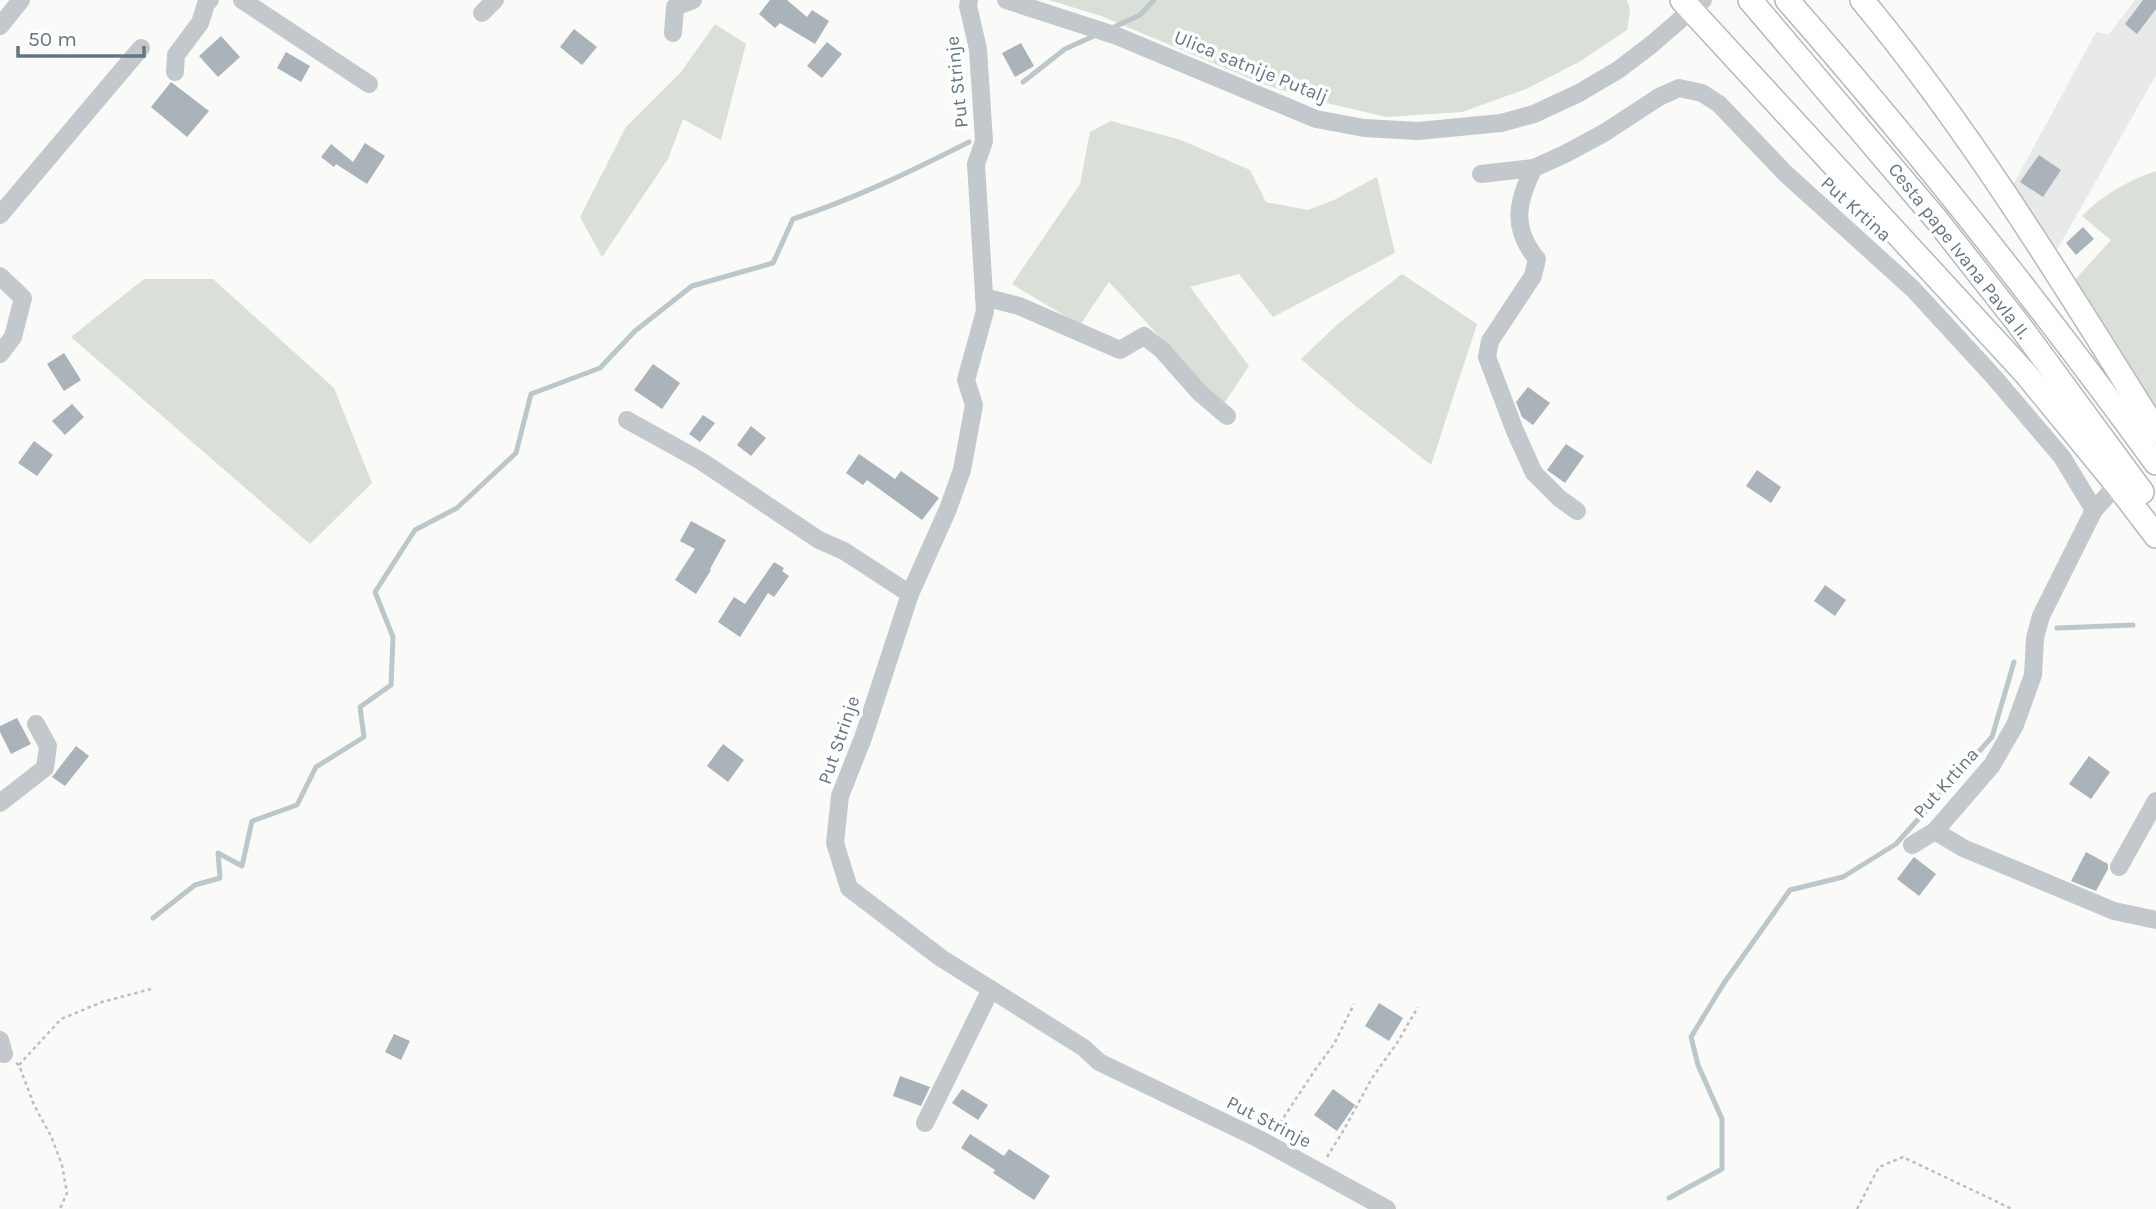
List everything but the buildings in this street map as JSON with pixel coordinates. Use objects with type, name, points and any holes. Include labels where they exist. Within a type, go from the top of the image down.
[{"type":"main road","name":"Cesta pape Ivana Pavla II.","points":[[1787,0],[1935,174],[2067,341],[2156,463]]},
{"type":"main road","points":[[1862,0],[1928,84],[1980,159],[2040,247],[2156,431]]},
{"type":"main road","points":[[1692,4],[2017,364],[2156,536]]},
{"type":"main road","name":"Cesta pape Ivana Pavla II.","points":[[1756,6],[1936,219],[2017,322],[2156,511]]},
{"type":"street","points":[[0,26],[22,0]]},
{"type":"street","points":[[175,72],[176,55],[200,23],[210,0]]},
{"type":"street","points":[[242,0],[369,84]]},
{"type":"street","points":[[482,13],[495,0]]},
{"type":"street","points":[[673,33],[675,8],[693,0]]},
{"type":"street","name":"Put Strinje","points":[[969,0],[978,49],[984,141],[976,164],[985,311],[966,380],[974,405],[962,470],[948,509],[910,594],[863,738],[840,796],[835,844],[849,888],[941,958],[1084,1048],[1099,1062],[1267,1143],[1387,1209]]},
{"type":"street","name":"Ulica satnije Putalj","points":[[1006,0],[1117,36],[1316,118],[1364,128],[1418,131],[1501,123],[1534,114],[1579,93],[1618,69],[1651,45],[1692,4]]},
{"type":"street","points":[[0,215],[141,48]]},
{"type":"street","name":"Put Krtina","points":[[1481,174],[1534,167],[1565,154],[1679,88],[1702,93],[1719,104],[1786,174],[1913,289],[1993,376],[2062,457],[2094,510]]},
{"type":"street","points":[[1534,167],[1523,189],[1519,207],[1520,229],[1526,246],[1536,259],[1536,268],[1490,341],[1487,357],[1534,473],[1559,498],[1577,511]]},
{"type":"street","points":[[0,276],[23,298],[13,337],[0,354]]},
{"type":"street","points":[[984,297],[1019,306],[1120,350],[1144,336],[1163,351],[1200,393],[1227,416]]},
{"type":"street","points":[[627,420],[701,461],[819,540],[844,551],[910,594]]},
{"type":"street","name":"Put Krtina","points":[[1912,845],[1935,831],[1992,765],[2015,725],[2033,675],[2035,638],[2041,616],[2094,510],[2117,485]]},
{"type":"street","points":[[0,803],[45,768],[48,746],[36,724]]},
{"type":"street","points":[[2119,867],[2156,801]]},
{"type":"street","points":[[1935,831],[1963,848],[2114,912],[2156,920]]},
{"type":"street","points":[[925,1123],[990,989]]},
{"type":"path","points":[[19,1065],[61,1019],[102,1002],[151,989]]},
{"type":"path","points":[[1267,1143],[1334,1044],[1354,1004]]},
{"type":"path","points":[[1318,1171],[1372,1078],[1397,1044],[1418,1007]]},
{"type":"path","points":[[2,1047],[19,1065],[62,1165],[67,1193],[60,1209]]},
{"type":"path","points":[[1857,1209],[1880,1167],[1903,1157],[2012,1209]]},
{"type":"shaded area","points":[[1049,0],[1627,0],[1630,10],[1627,30],[1579,62],[1526,89],[1462,112],[1387,117],[1314,100],[1263,84],[1101,16]]},
{"type":"shaded area","points":[[2135,0],[2156,0],[2156,75],[2054,255],[2011,189],[2096,32],[2109,34]]},
{"type":"shaded area","points":[[715,24],[746,44],[721,140],[683,119],[668,159],[602,257],[580,217],[626,127],[681,72]]},
{"type":"shaded area","points":[[1111,121],[1181,140],[1250,170],[1266,202],[1308,210],[1334,200],[1377,177],[1395,253],[1273,317],[1239,274],[1190,287],[1249,366],[1223,405],[1109,282],[1080,325],[1012,284],[1080,184],[1090,132]]},
{"type":"shaded area","points":[[2156,171],[2156,412],[2072,283],[2111,240],[2082,216],[2116,189]]},
{"type":"shaded area","points":[[1402,274],[1477,324],[1431,465],[1301,359],[1340,322]]},
{"type":"shaded area","points":[[144,279],[213,279],[334,388],[372,483],[310,544],[71,337]]},
{"type":"waterway","points":[[1112,28],[1140,15],[1154,0]]},
{"type":"waterway","points":[[1023,82],[1065,49],[1096,35]]},
{"type":"waterway","points":[[153,918],[195,885],[220,878],[218,853],[242,866],[252,821],[297,805],[316,767],[364,737],[360,707],[391,685],[393,637],[375,592],[415,530],[457,508],[516,453],[531,394],[600,368],[635,331],[692,286],[773,263],[793,219],[882,184],[969,142]]},
{"type":"waterway","points":[[2057,628],[2133,625]]},
{"type":"waterway","points":[[1669,1198],[1722,1169],[1722,1119],[1698,1065],[1691,1037],[1724,983],[1790,890],[1843,877],[1896,844],[1992,737],[2014,662]]}]
